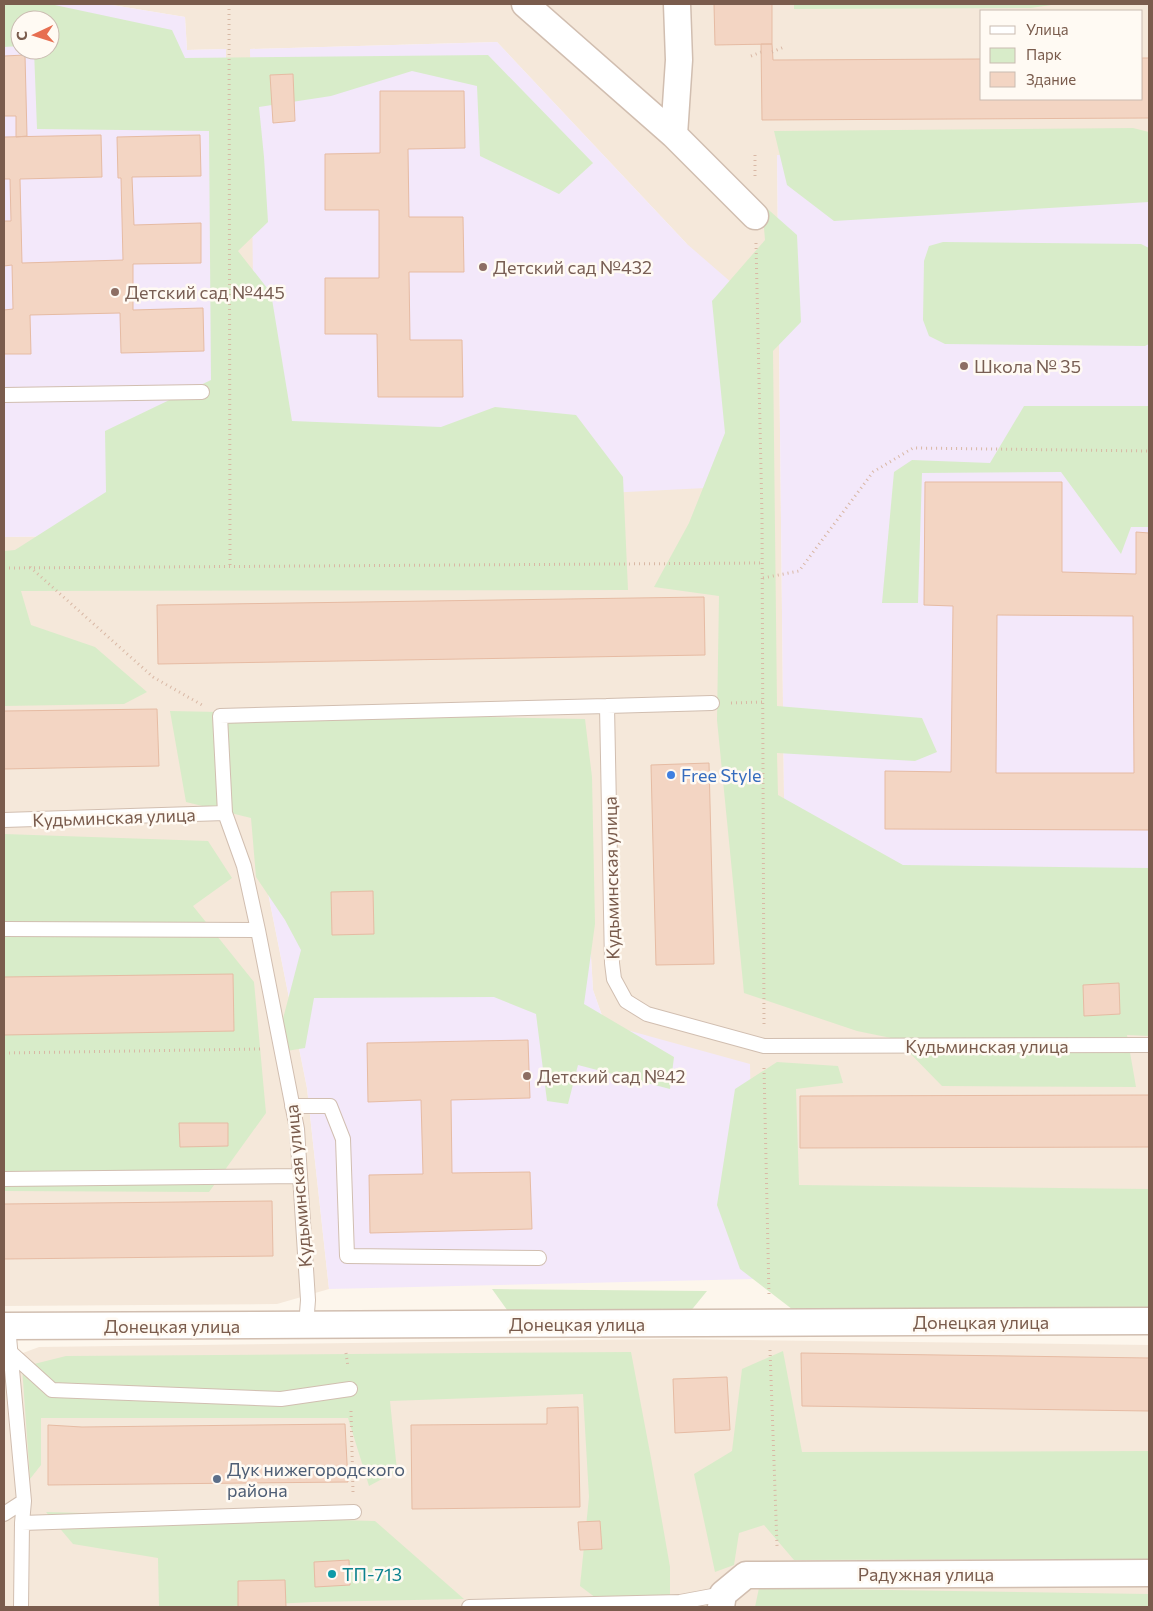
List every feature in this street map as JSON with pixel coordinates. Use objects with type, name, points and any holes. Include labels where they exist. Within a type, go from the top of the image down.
[{"type":"street","points":[[525,4],[674,135],[755,216]]},
{"type":"street","points":[[674,135],[679,60],[677,4]]},
{"type":"street","name":"Донецкая улица","points":[[6,1326],[1149,1321]]},
{"type":"street","name":"Радужная улица","points":[[722,1601],[746,1575],[1149,1574]]},
{"type":"lane","points":[[4,395],[202,392]]},
{"type":"lane","points":[[220,716],[712,703]]},
{"type":"lane","name":"Кудьминская улица","points":[[607,706],[612,963],[614,978],[626,1000],[647,1014],[764,1046],[1149,1045]]},
{"type":"lane","name":"Кудьминская улица","points":[[220,716],[225,813],[244,866],[297,1129],[308,1300],[306,1326]]},
{"type":"lane","name":"Кудьминская улица","points":[[4,820],[225,813]]},
{"type":"lane","points":[[4,929],[258,930]]},
{"type":"lane","points":[[292,1106],[330,1106],[343,1139],[347,1256],[539,1258]]},
{"type":"lane","points":[[4,1178],[300,1176]]},
{"type":"lane","points":[[6,1326],[24,1501],[21,1607]]},
{"type":"lane","points":[[10,1352],[52,1390],[281,1399],[350,1389]]},
{"type":"lane","points":[[4,1514],[24,1501]]},
{"type":"lane","points":[[22,1523],[354,1512]]},
{"type":"lane","points":[[469,1607],[722,1601]]},
{"type":"path","points":[[229,4],[230,566]]},
{"type":"path","points":[[772,52],[784,47]]},
{"type":"path","points":[[751,56],[761,52]]},
{"type":"path","points":[[755,216],[763,563],[764,1046],[769,1323],[776,1541]]},
{"type":"path","points":[[763,578],[800,571],[873,472],[913,448],[1149,451]]},
{"type":"path","points":[[4,568],[763,563]]},
{"type":"path","points":[[30,568],[153,677],[220,716]]},
{"type":"path","points":[[712,703],[763,702]]},
{"type":"path","points":[[4,1053],[281,1049]]},
{"type":"path","points":[[346,1348],[350,1389],[354,1512]]},
{"type":"shaded area","name":"Детский сад №445","points":[[4,4],[106,4],[185,17],[187,50],[226,49],[226,534],[4,537]]},
{"type":"shaded area","points":[[106,4],[1149,4],[1149,157],[777,156],[785,888],[1149,885],[1149,1286],[754,1279],[663,1041],[605,1024],[593,990],[586,875],[262,863],[307,1088],[329,1289],[277,1304],[4,1306],[4,537],[226,534],[226,49],[187,50],[185,17]],"holes":[[[497,42],[687,244],[250,49]]]},
{"type":"shaded area","name":"Детский сад №432","points":[[497,42],[687,244],[740,290],[745,486],[256,511],[250,49]]},
{"type":"shaded area","name":"Школа № 35","points":[[777,155],[1149,157],[1149,885],[785,888]]},
{"type":"shaded area","name":"Детский сад №42","points":[[262,863],[586,875],[593,990],[605,1024],[750,1064],[754,1279],[329,1289],[307,1088]]},
{"type":"shaded area","points":[[672,1339],[1149,1345],[1149,1607],[4,1607],[4,1360],[39,1347]]},
{"type":"green space","points":[[4,4],[50,4],[172,30],[185,58],[488,55],[593,163],[559,194],[480,156],[477,86],[412,71],[331,96],[259,107],[268,222],[238,251],[271,293],[292,421],[441,427],[495,407],[576,415],[623,477],[628,590],[21,591],[31,625],[95,647],[147,692],[124,704],[4,706],[4,551],[15,550],[106,492],[105,431],[211,380],[209,131],[37,129],[34,60],[60,60],[60,10],[10,10],[10,47],[4,47]]},
{"type":"green space","points":[[794,4],[1058,4],[1031,8],[794,9]]},
{"type":"green space","points":[[1133,128],[1149,132],[1149,202],[834,221],[787,185],[774,131]]},
{"type":"green space","points":[[762,204],[797,235],[801,322],[773,351],[777,706],[922,718],[937,752],[915,761],[777,753],[778,795],[903,865],[1149,868],[1149,1036],[1127,1035],[1136,1087],[942,1086],[896,1039],[857,1031],[744,993],[717,720],[719,596],[654,587],[689,523],[725,433],[712,301],[765,240]]},
{"type":"green space","points":[[943,242],[1141,244],[1149,248],[1149,344],[1145,346],[945,344],[929,336],[923,320],[924,261],[929,246]]},
{"type":"green space","points":[[1024,406],[1149,406],[1149,527],[1131,527],[1121,554],[1061,472],[922,473],[918,603],[882,603],[894,472],[912,460],[990,463]]},
{"type":"green space","points":[[170,711],[585,719],[592,777],[595,924],[584,1004],[674,1057],[670,1089],[578,1065],[568,1104],[547,1101],[536,1014],[494,997],[314,998],[305,1048],[274,1053],[301,950],[285,920],[256,877],[251,818],[186,802]]},
{"type":"green space","points":[[4,834],[208,841],[232,878],[193,906],[254,982],[266,1113],[209,1192],[4,1191]]},
{"type":"green space","points":[[777,1062],[838,1066],[843,1083],[796,1089],[799,1185],[1149,1189],[1149,1335],[827,1336],[740,1269],[717,1205],[735,1089]]},
{"type":"green space","points":[[492,1289],[707,1291],[685,1318],[510,1314]]},
{"type":"green space","points":[[783,1351],[802,1452],[1149,1451],[1149,1559],[794,1560],[764,1525],[739,1533],[734,1565],[715,1572],[694,1474],[732,1451],[742,1369]]},
{"type":"green space","points":[[631,1352],[670,1567],[670,1607],[608,1607],[580,1586],[589,1497],[583,1394],[390,1401],[397,1471],[369,1486],[348,1418],[41,1418],[41,1465],[30,1479],[22,1367],[66,1356]]},
{"type":"green space","points":[[46,1512],[375,1521],[464,1599],[159,1607],[158,1558],[73,1544]]},
{"type":"green space","points":[[759,1588],[1149,1594],[1149,1607],[755,1607]]},
{"type":"building","points":[[714,4],[772,4],[772,44],[715,45]]},
{"type":"building","points":[[761,44],[772,44],[773,60],[980,59],[980,100],[1143,100],[1143,58],[1149,58],[1149,118],[762,120]]},
{"type":"building","points":[[4,56],[10,56],[10,60],[25,60],[27,136],[16,137],[16,116],[4,116]]},
{"type":"building","points":[[293,74],[295,121],[273,123],[270,75]]},
{"type":"building","points":[[380,91],[464,91],[465,148],[408,149],[409,217],[463,217],[464,272],[409,272],[410,340],[462,340],[463,397],[378,397],[377,334],[325,334],[325,278],[379,278],[379,210],[325,210],[325,154],[380,153]]},
{"type":"building","points":[[101,135],[102,177],[20,179],[22,263],[123,260],[121,178],[118,178],[117,137],[200,135],[201,176],[132,177],[134,225],[201,223],[201,263],[133,264],[133,310],[203,308],[204,351],[121,353],[120,313],[30,315],[31,354],[4,354],[4,310],[13,309],[12,265],[4,266],[4,221],[11,221],[10,179],[4,179],[4,137]]},
{"type":"building","points":[[925,482],[1062,482],[1062,572],[1136,574],[1136,532],[1149,533],[1149,830],[885,829],[885,771],[951,772],[953,606],[924,605]],"holes":[[[997,615],[1133,616],[1134,773],[996,773]]]},
{"type":"building","points":[[704,597],[705,655],[158,664],[157,605]]},
{"type":"building","points":[[157,709],[159,766],[4,769],[4,711]]},
{"type":"building","points":[[709,763],[714,964],[656,965],[651,765]]},
{"type":"building","points":[[373,891],[374,934],[332,935],[331,892]]},
{"type":"building","points":[[233,974],[234,1031],[4,1035],[4,977]]},
{"type":"building","points":[[1119,983],[1120,1014],[1084,1016],[1083,985]]},
{"type":"building","points":[[528,1040],[530,1098],[451,1100],[452,1173],[530,1172],[532,1229],[370,1233],[369,1175],[423,1174],[421,1100],[368,1102],[367,1043]]},
{"type":"building","points":[[1149,1095],[1149,1147],[800,1148],[800,1096]]},
{"type":"building","points":[[179,1123],[228,1123],[228,1146],[180,1147]]},
{"type":"building","points":[[272,1201],[273,1256],[4,1259],[4,1204]]},
{"type":"building","points":[[801,1353],[1149,1358],[1149,1411],[802,1406]]},
{"type":"building","points":[[727,1377],[730,1430],[675,1433],[673,1379]]},
{"type":"building","points":[[578,1407],[580,1507],[412,1509],[411,1425],[547,1424],[547,1408]]},
{"type":"building","points":[[345,1424],[348,1482],[48,1485],[48,1425],[82,1427]]},
{"type":"building","points":[[600,1521],[602,1549],[580,1550],[578,1522]]},
{"type":"building","name":"ТП-713","points":[[349,1560],[350,1585],[315,1587],[314,1562]]},
{"type":"building","points":[[285,1580],[286,1607],[238,1607],[238,1581]]},
{"type":"place","name":"Детский сад №432","points":[[483,267]]},
{"type":"place","name":"Детский сад №445","points":[[115,292]]},
{"type":"place","name":"Школа № 35","points":[[964,366]]},
{"type":"place","name":"Free Style","points":[[671,775]]},
{"type":"place","name":"Детский сад №42","points":[[527,1076]]},
{"type":"place","name":"Дук нижегородского района","points":[[217,1479]]},
{"type":"place","name":"ТП-713","points":[[332,1574]]}]
